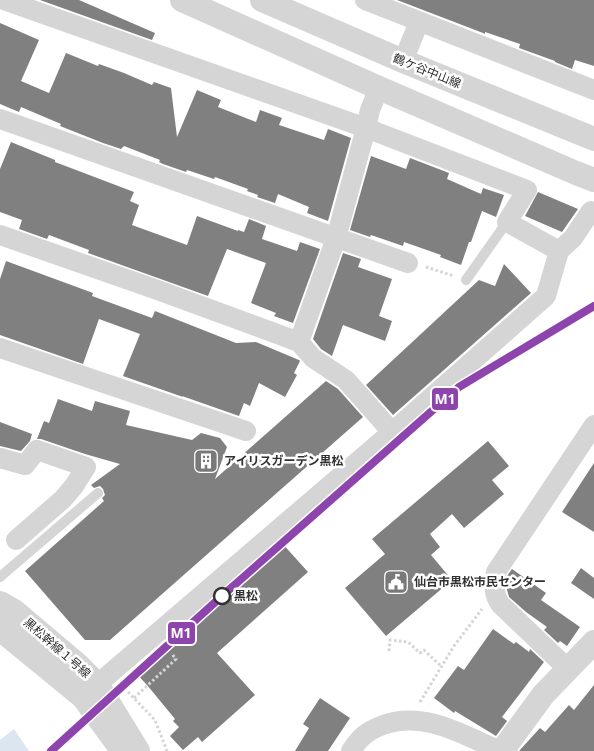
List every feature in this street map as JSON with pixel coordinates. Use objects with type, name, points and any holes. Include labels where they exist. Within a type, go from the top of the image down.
[{"type":"street","points":[[4,0],[366,128],[528,190],[507,222],[559,250]]},
{"type":"street","points":[[182,0],[213,6],[379,88],[594,180]]},
{"type":"street","name":"鶴ケ谷中山線","points":[[262,0],[403,61],[594,139]]},
{"type":"street","points":[[365,0],[594,90]]},
{"type":"street","points":[[403,61],[419,22]]},
{"type":"street","points":[[299,342],[336,238],[370,110],[379,88]]},
{"type":"street","points":[[0,119],[408,263]]},
{"type":"street","points":[[90,690],[392,432],[546,296],[559,250],[573,238],[591,211]]},
{"type":"street","points":[[0,235],[299,342],[314,358],[346,380],[392,432]]},
{"type":"street","points":[[0,348],[246,431]]},
{"type":"street","points":[[568,669],[500,604],[495,597],[494,588],[496,572],[594,425]]},
{"type":"street","points":[[0,458],[25,465],[37,450],[86,467],[63,499],[16,540]]},
{"type":"street","name":"黒松幹線１号線","points":[[0,602],[14,611],[79,666],[123,751]]},
{"type":"street","name":"黒松幹線１号線","points":[[0,629],[90,690],[138,751]]},
{"type":"street","points":[[351,751],[360,737],[373,729],[408,720],[426,722],[450,729],[501,751],[543,695],[594,642]]},
{"type":"lane","points":[[466,280],[507,222]]},
{"type":"lane","points":[[0,577],[98,493]]},
{"type":"path","points":[[428,267],[466,280]]},
{"type":"path","points":[[408,720],[454,646],[480,611],[495,597]]},
{"type":"path","points":[[389,651],[390,640],[408,642],[420,653],[424,650],[442,667]]},
{"type":"path","points":[[134,698],[176,659],[172,653]]},
{"type":"path","points":[[124,688],[155,720],[167,751]]},
{"type":"shaded area","points":[[14,729],[29,751],[0,751],[0,740]]},
{"type":"building","points":[[40,0],[79,0],[155,33],[152,40]]},
{"type":"building","points":[[397,0],[594,0],[594,66],[575,60],[572,69],[519,48],[520,44],[485,32],[485,34]]},
{"type":"building","points":[[0,23],[39,40],[21,81],[49,93],[66,53],[152,85],[154,82],[171,88],[177,137],[197,90],[221,100],[218,107],[256,122],[260,110],[282,118],[279,125],[324,140],[328,129],[351,138],[328,221],[307,213],[309,207],[278,194],[275,203],[257,197],[258,195],[247,191],[248,189],[215,177],[214,179],[187,170],[186,172],[163,164],[159,162],[160,160],[124,146],[121,149],[103,143],[60,126],[61,124],[21,107],[19,112],[0,104]]},
{"type":"building","points":[[11,142],[55,160],[55,162],[134,192],[130,201],[139,205],[132,225],[187,245],[197,216],[244,232],[249,219],[266,226],[262,239],[297,251],[300,242],[320,249],[293,323],[274,316],[276,313],[251,303],[266,263],[227,249],[208,296],[88,253],[89,250],[49,235],[47,239],[19,229],[22,220],[0,212],[0,169]]},
{"type":"building","points":[[371,156],[406,169],[410,158],[449,173],[447,179],[481,194],[483,188],[504,195],[496,217],[482,211],[461,265],[440,257],[441,255],[404,242],[403,246],[350,230]]},
{"type":"building","points":[[538,192],[578,209],[562,232],[525,216]]},
{"type":"building","points":[[343,253],[361,259],[358,267],[392,279],[379,316],[392,321],[385,341],[343,325],[332,356],[321,349],[313,339]]},
{"type":"building","points":[[6,261],[93,293],[92,296],[152,318],[155,311],[236,343],[256,342],[299,360],[294,373],[297,375],[285,397],[259,383],[250,406],[244,403],[239,416],[123,376],[140,334],[99,319],[83,364],[0,335],[0,279]]},
{"type":"building","points":[[504,264],[531,293],[393,415],[366,385],[479,280],[495,286]]},
{"type":"building","points":[[326,381],[338,389],[363,417],[110,640],[85,640],[25,571],[104,501],[102,498],[105,495],[103,489],[100,486],[94,488],[91,485],[120,464],[37,439],[44,421],[49,423],[58,399],[92,411],[95,401],[130,411],[126,425],[192,440],[201,433],[220,438],[227,447],[215,479]]},
{"type":"building","points":[[0,422],[32,434],[30,441],[21,451],[0,446]]},
{"type":"building","points":[[488,441],[509,466],[492,480],[504,494],[464,528],[452,514],[430,534],[440,547],[431,555],[452,580],[386,636],[345,588],[385,554],[372,539]]},
{"type":"building","points":[[594,463],[594,532],[562,512]]},
{"type":"building","name":"黒松","points":[[281,542],[308,572],[217,653],[255,695],[202,742],[198,737],[183,750],[170,736],[179,727],[173,721],[175,719],[133,670]]},
{"type":"building","points":[[581,568],[594,578],[594,599],[571,583]]},
{"type":"building","points":[[512,569],[546,593],[541,600],[580,627],[567,646],[560,641],[558,643],[544,630],[547,627],[509,597],[507,576]]},
{"type":"building","points":[[493,629],[514,644],[516,642],[529,652],[530,649],[544,662],[502,717],[507,721],[496,736],[455,711],[454,713],[434,698],[458,666],[464,670]]},
{"type":"building","points":[[594,685],[594,751],[519,751],[540,728],[545,732],[569,705],[574,710]]},
{"type":"building","points":[[320,698],[350,718],[328,751],[295,751],[309,728],[303,724]]},
{"type":"transit line","name":"M1","points":[[51,751],[222,596],[459,387],[594,306]]},
{"type":"place","name":"アイリスガーデン黒松","points":[[206,461]]},
{"type":"place","name":"仙台市黒松市民センター","points":[[396,582]]},
{"type":"place","name":"黒松","points":[[222,596]]}]
